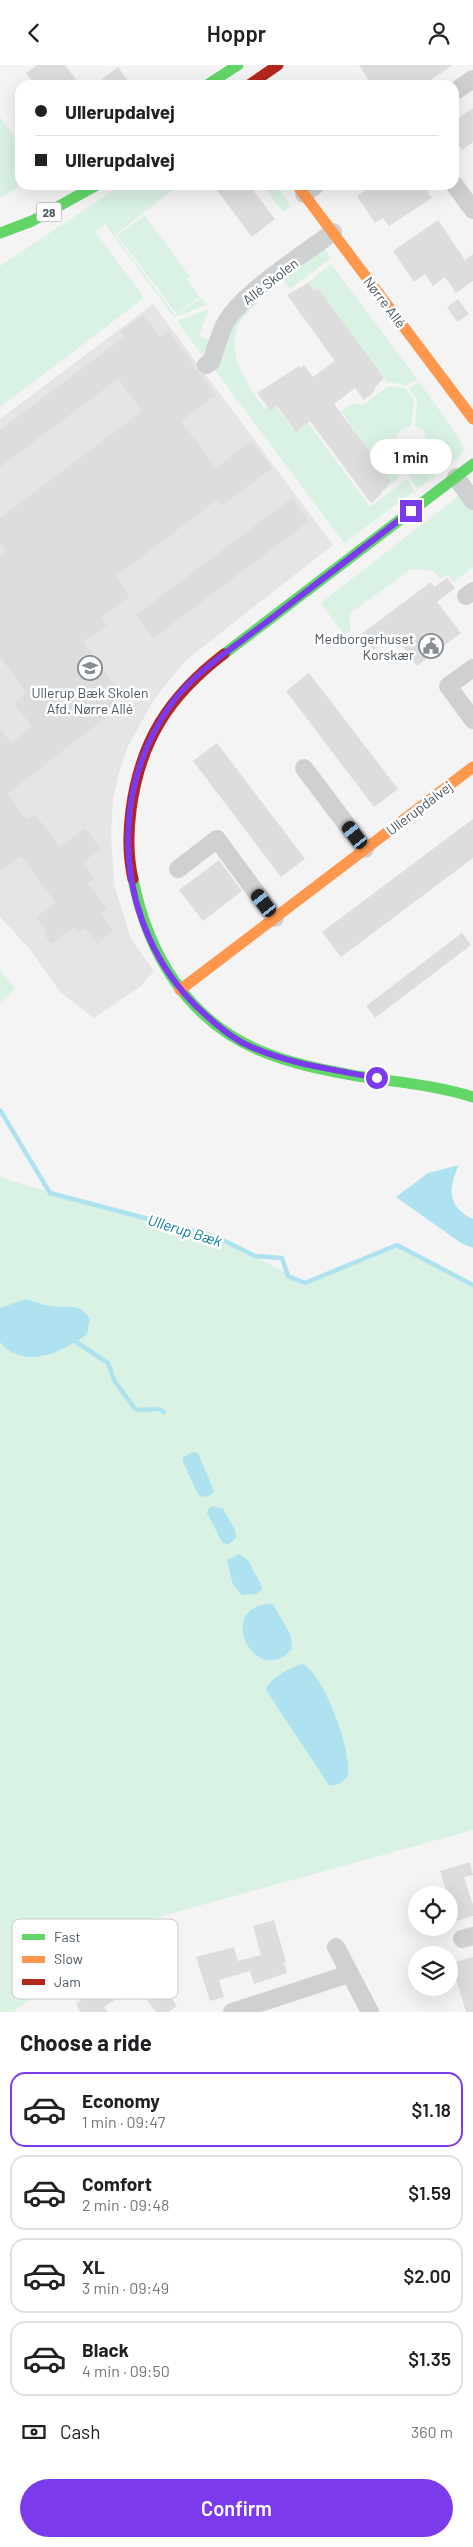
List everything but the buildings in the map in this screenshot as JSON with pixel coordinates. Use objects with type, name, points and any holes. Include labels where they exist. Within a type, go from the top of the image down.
[{"type":"street","points":[[217,80],[238,65]]},
{"type":"street","points":[[217,80],[258,65]]},
{"type":"street","points":[[256,80],[278,65]]},
{"type":"street","points":[[459,89],[473,79]]},
{"type":"street","name":"28","points":[[0,231],[32,221],[87,190]]},
{"type":"street","name":"Nørre Allé","points":[[307,190],[333,233],[473,419]]},
{"type":"street","points":[[458,190],[473,210]]},
{"type":"street","name":"28","points":[[0,231],[17,214]]},
{"type":"street","name":"Allé Skolen","points":[[206,365],[211,362],[226,321],[237,308],[254,292],[333,233]]},
{"type":"street","points":[[473,464],[207,667],[173,702],[147,743],[131,792],[127,846],[133,893],[150,942],[180,990],[213,1022],[242,1042],[285,1061],[473,1097]]},
{"type":"street","points":[[456,477],[473,501]]},
{"type":"street","points":[[473,668],[448,687],[473,719]]},
{"type":"street","name":"Ullerupdalvej","points":[[180,990],[473,767]]},
{"type":"street","points":[[304,768],[365,849]]},
{"type":"street","points":[[178,869],[217,839],[275,918]]},
{"type":"street","points":[[336,1947],[370,2012]]},
{"type":"street","points":[[232,2012],[349,1974]]},
{"type":"shaded area","name":"Ullerup Bæk Skolen Afd. Nørre Allé","points":[[153,304],[333,545],[186,660],[155,698],[128,746],[113,800],[111,832],[114,884],[131,939],[154,971],[141,986],[94,1018],[61,993],[29,948],[0,917],[0,419]]},
{"type":"green space","points":[[0,117],[15,138],[15,189],[0,199]]},
{"type":"green space","points":[[114,190],[173,190],[115,235],[175,315],[202,298],[207,305],[174,317],[105,224],[95,231],[144,298],[0,407],[0,266]]},
{"type":"green space","points":[[266,190],[280,190],[291,206],[283,212]]},
{"type":"green space","points":[[145,216],[190,277],[187,279],[200,297],[176,313],[117,235]]},
{"type":"green space","points":[[324,248],[331,258],[290,289],[283,280]]},
{"type":"green space","points":[[331,264],[417,379],[407,385],[387,382],[380,371],[376,374],[374,364],[369,358],[366,360],[360,353],[364,350],[359,343],[355,346],[350,339],[353,336],[349,330],[339,325],[343,322],[318,288],[314,291],[308,283]]},
{"type":"green space","points":[[257,300],[259,303],[245,315],[237,328],[235,341],[236,355],[247,383],[265,409],[276,407],[296,432],[308,423],[370,507],[407,479],[414,491],[344,543],[216,371],[221,350],[230,331]]},
{"type":"green space","points":[[209,309],[199,336],[212,341],[209,351],[202,355],[177,321]]},
{"type":"green space","points":[[419,382],[458,436],[464,450],[458,458],[417,489],[408,475],[411,454],[422,452],[427,445],[424,431],[415,426],[417,400],[409,388]]},
{"type":"green space","points":[[389,386],[405,388],[414,400],[411,426],[402,429],[396,437],[398,450],[407,454],[404,465],[400,463],[397,467],[398,480],[389,486],[387,484],[391,481],[386,474],[382,477],[377,470],[381,467],[376,460],[372,463],[356,443],[360,439],[341,411],[352,404],[362,405]]},
{"type":"green space","points":[[461,494],[473,510],[473,567],[454,582],[448,575],[441,579],[433,571],[411,569],[349,614],[351,630],[344,635],[321,603]]},
{"type":"green space","points":[[0,970],[15,989],[0,1003]]},
{"type":"green space","points":[[0,1177],[106,1210],[217,1237],[305,1283],[397,1245],[473,1285],[473,1830],[151,1919],[12,1919],[12,1999],[31,1999],[13,2012],[0,2012]]},
{"type":"water","points":[[459,1165],[453,1181],[452,1196],[458,1209],[473,1219],[473,1248],[461,1243],[396,1197],[428,1173]]},
{"type":"water","points":[[26,1299],[56,1307],[72,1307],[82,1310],[90,1319],[87,1334],[67,1347],[43,1356],[20,1356],[9,1351],[0,1342],[0,1308]]},
{"type":"water","points":[[193,1452],[198,1453],[214,1491],[211,1495],[202,1497],[198,1494],[183,1462],[183,1457]]},
{"type":"water","points":[[213,1506],[223,1509],[235,1530],[236,1538],[228,1545],[222,1542],[207,1513],[208,1509]]},
{"type":"water","points":[[239,1554],[248,1560],[261,1585],[262,1589],[257,1594],[242,1595],[233,1585],[227,1560]]},
{"type":"water","points":[[273,1604],[291,1636],[292,1649],[278,1659],[265,1660],[253,1653],[246,1642],[243,1629],[245,1617],[255,1607]]},
{"type":"water","points":[[304,1664],[321,1685],[341,1733],[348,1764],[348,1776],[337,1785],[329,1785],[266,1690],[271,1681],[276,1677]]},
{"type":"waterway","name":"Ullerup Bæk","points":[[0,1110],[50,1193],[217,1237],[255,1256],[282,1258],[288,1276],[305,1283],[397,1245],[473,1285]]},
{"type":"waterway","points":[[76,1342],[108,1363],[114,1380],[135,1409],[157,1409],[164,1412]]},
{"type":"traffic: fast","points":[[215,80],[238,65]]},
{"type":"traffic: fast","points":[[0,233],[32,221],[88,190]]},
{"type":"traffic: fast","points":[[224,654],[473,464]]},
{"type":"traffic: fast","points":[[133,879],[149,933],[175,982],[192,1003],[212,1022],[235,1038],[273,1056],[309,1066],[357,1076],[430,1087],[473,1097]]},
{"type":"traffic: slow","points":[[301,190],[473,419]]},
{"type":"traffic: slow","points":[[180,990],[473,767]]},
{"type":"traffic: jam","points":[[256,80],[278,65]]},
{"type":"traffic: jam","points":[[133,879],[129,845],[131,810],[135,785],[150,741],[160,722],[188,686],[224,654]]},
{"type":"place","name":"Medborgerhuset Korskær","points":[[431,646]]},
{"type":"place","name":"Ullerup Bæk Skolen Afd. Nørre Allé","points":[[90,668]]},
{"type":"route","points":[[377,1078],[285,1061],[242,1042],[213,1022],[180,990],[150,942],[133,893],[127,846],[131,792],[147,743],[173,702],[207,667],[411,511]]}]
